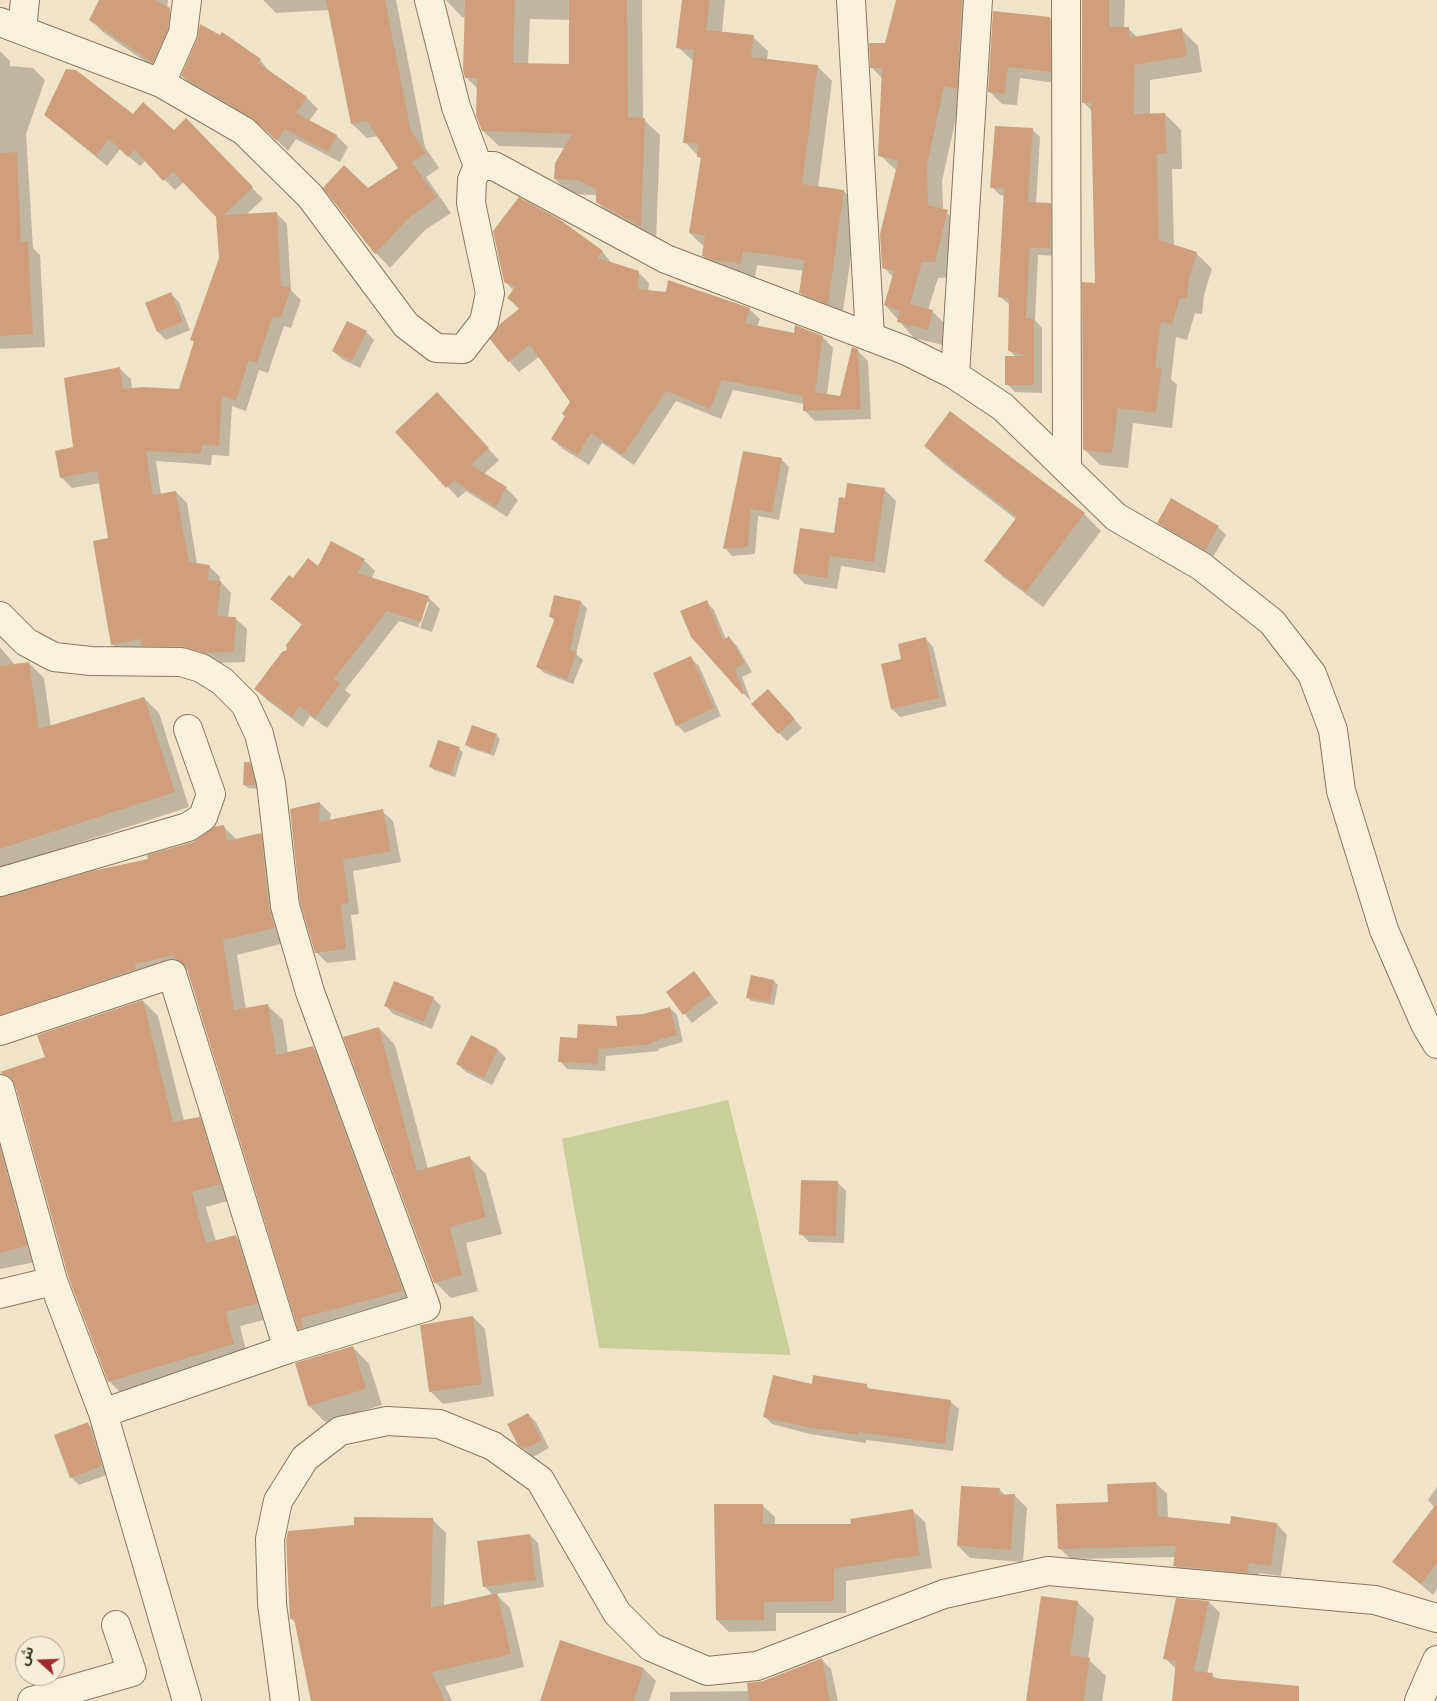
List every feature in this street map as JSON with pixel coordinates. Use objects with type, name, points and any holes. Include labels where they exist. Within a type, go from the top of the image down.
[{"type":"street","points":[[25,0],[11,26],[161,83],[244,131],[310,196],[406,325],[436,348],[462,349],[484,322],[490,292],[471,203],[472,180],[478,166],[456,107],[429,0]]},
{"type":"street","points":[[161,83],[183,33],[188,0]]},
{"type":"street","points":[[838,0],[852,36]]},
{"type":"street","points":[[851,0],[870,337]]},
{"type":"street","points":[[956,375],[978,0]]},
{"type":"street","points":[[1066,0],[1067,469]]},
{"type":"street","points":[[478,166],[494,166],[666,259],[907,351],[956,375],[1003,407],[1116,517],[1202,566],[1272,622],[1312,674],[1333,730],[1341,791],[1384,930],[1425,1024],[1437,1044]]},
{"type":"street","points":[[0,616],[26,642],[54,657],[91,661],[180,662],[201,668],[222,680],[245,704],[259,734],[271,783],[285,906],[310,992],[426,1307],[288,1349],[103,1413]]},
{"type":"street","points":[[0,882],[188,827],[203,817],[211,794],[188,729]]},
{"type":"street","points":[[0,1031],[172,974],[288,1349]]},
{"type":"street","points":[[0,1089],[52,1281],[103,1413],[187,1701]]},
{"type":"street","points":[[0,1294],[52,1281]]},
{"type":"street","points":[[285,1701],[272,1604],[270,1539],[278,1501],[305,1458],[340,1431],[387,1421],[439,1424],[493,1446],[540,1480],[617,1613],[652,1647],[707,1671],[757,1666],[944,1594],[1048,1571],[1375,1600],[1437,1618]]},
{"type":"street","points":[[32,1701],[132,1672],[116,1625]]},
{"type":"street","points":[[1419,1701],[1437,1660]]},
{"type":"green space","points":[[728,1100],[791,1355],[599,1348],[562,1139]]},
{"type":"building","points":[[99,0],[155,0],[170,8],[168,29],[153,63],[89,20]]},
{"type":"building","points":[[326,0],[385,0],[411,131],[426,153],[412,162],[437,198],[411,216],[375,254],[323,188],[344,165],[368,188],[398,168],[367,121],[351,124]]},
{"type":"building","points":[[465,0],[515,0],[513,63],[569,64],[569,0],[627,0],[628,117],[645,118],[641,227],[596,202],[596,190],[579,180],[554,179],[555,163],[572,134],[482,131],[476,115],[477,78],[465,78],[463,70]]},
{"type":"building","points":[[682,0],[710,0],[706,30],[754,35],[751,57],[818,65],[802,184],[844,190],[828,304],[799,293],[804,260],[743,251],[741,264],[712,260],[702,256],[705,236],[689,233],[701,157],[697,157],[698,144],[683,143],[694,50],[676,48]]},
{"type":"building","points":[[896,0],[962,0],[957,89],[944,87],[927,165],[928,205],[948,210],[935,262],[922,262],[910,304],[933,310],[928,330],[897,322],[900,311],[884,305],[894,271],[882,268],[880,234],[898,161],[878,156],[882,68],[870,68],[869,43],[885,43]]},
{"type":"building","points":[[1082,0],[1109,0],[1109,27],[1129,27],[1129,38],[1182,28],[1187,56],[1135,65],[1134,114],[1165,113],[1167,154],[1157,154],[1159,240],[1197,252],[1189,279],[1187,299],[1180,298],[1172,325],[1161,322],[1155,367],[1162,368],[1156,413],[1118,408],[1112,453],[1083,450],[1082,282],[1095,283],[1091,103],[1082,103]]},
{"type":"building","points":[[993,11],[1050,17],[1051,72],[1008,67],[1005,94],[988,92]]},
{"type":"building","points":[[200,24],[220,35],[222,32],[261,59],[258,63],[307,97],[296,113],[337,135],[328,152],[285,129],[277,141],[252,118],[181,76],[197,39]]},
{"type":"building","points":[[66,69],[76,70],[133,114],[143,102],[174,130],[186,118],[253,187],[224,215],[277,212],[281,285],[291,288],[281,318],[273,316],[257,363],[249,360],[236,401],[222,396],[219,446],[202,445],[201,454],[146,451],[153,495],[176,491],[189,562],[210,565],[208,580],[221,581],[217,616],[236,617],[234,652],[204,653],[181,646],[141,646],[141,639],[111,645],[93,541],[108,538],[97,471],[60,478],[55,451],[73,447],[64,378],[120,367],[123,389],[143,387],[179,389],[194,341],[190,340],[219,258],[216,217],[173,172],[163,181],[135,150],[128,157],[109,139],[96,156],[44,115]]},
{"type":"building","points":[[995,126],[1033,128],[1028,202],[1051,203],[1050,248],[1030,248],[1026,318],[1034,319],[1034,385],[1005,385],[1005,356],[1028,356],[1008,351],[1009,298],[998,297],[1004,189],[990,188]]},
{"type":"building","points":[[17,152],[21,242],[28,241],[33,334],[0,336],[0,153]]},
{"type":"building","points":[[519,197],[559,219],[603,251],[598,258],[639,271],[638,289],[666,292],[668,280],[750,308],[745,323],[794,333],[795,325],[823,336],[815,392],[840,396],[852,347],[858,349],[861,409],[803,411],[803,396],[722,380],[710,409],[666,391],[623,455],[591,433],[578,455],[551,439],[565,416],[562,414],[570,402],[530,345],[508,362],[490,339],[500,324],[520,308],[507,298],[515,287],[504,282],[493,231]]},
{"type":"building","points":[[171,292],[183,322],[157,332],[145,303]]},
{"type":"building","points":[[347,321],[367,331],[352,361],[332,351]]},
{"type":"building","points":[[437,392],[489,448],[471,465],[507,487],[496,507],[454,481],[446,488],[395,432]]},
{"type":"building","points":[[950,411],[1085,513],[1026,592],[984,561],[1017,517],[924,446]]},
{"type":"building","points":[[743,451],[782,458],[772,513],[751,509],[748,547],[723,549]]},
{"type":"building","points":[[847,483],[885,488],[874,562],[830,556],[827,578],[793,573],[800,528],[834,533],[839,497],[845,498]]},
{"type":"building","points":[[1171,498],[1219,526],[1205,550],[1157,523]]},
{"type":"building","points":[[331,541],[365,559],[358,573],[429,596],[421,622],[387,611],[334,679],[341,683],[315,718],[299,706],[292,717],[254,689],[282,652],[287,650],[286,645],[302,624],[270,599],[289,575],[293,578],[308,558],[318,566]]},
{"type":"building","points":[[554,595],[581,601],[570,650],[577,652],[567,679],[536,667],[555,618],[549,617]]},
{"type":"building","points":[[707,600],[723,640],[729,636],[745,663],[735,669],[744,693],[742,694],[691,637],[680,611]]},
{"type":"building","points":[[926,637],[939,698],[891,709],[881,664],[901,659],[898,644]]},
{"type":"building","points":[[691,656],[714,708],[676,726],[653,673]]},
{"type":"building","points":[[29,662],[39,729],[144,697],[175,792],[0,849],[0,666]]},
{"type":"building","points":[[768,689],[795,719],[778,734],[751,704]]},
{"type":"building","points":[[472,725],[497,734],[490,753],[465,745]]},
{"type":"building","points":[[438,740],[460,747],[451,774],[429,767]]},
{"type":"building","points":[[244,762],[250,762],[256,785],[243,785]]},
{"type":"building","points":[[320,802],[319,822],[383,809],[391,851],[343,860],[349,903],[341,904],[346,949],[315,953],[300,903],[290,809]]},
{"type":"building","points":[[224,825],[227,841],[261,833],[269,908],[275,928],[223,940],[234,1010],[268,1004],[276,1055],[313,1046],[403,1291],[301,1318],[303,1328],[298,1330],[187,969],[183,963],[175,959],[174,955],[135,964],[136,969],[0,1015],[0,897],[92,871],[148,859],[147,855],[193,842],[214,827]]},
{"type":"building","points":[[694,971],[711,994],[683,1015],[666,992]]},
{"type":"building","points":[[751,975],[774,980],[770,1002],[746,998]]},
{"type":"building","points":[[394,981],[434,997],[424,1022],[384,1006]]},
{"type":"building","points":[[143,1000],[173,1122],[199,1117],[199,1114],[221,1184],[192,1192],[206,1243],[236,1235],[258,1303],[226,1312],[234,1344],[108,1382],[68,1276],[15,1085],[11,1078],[0,1072],[45,1057],[37,1035]]},
{"type":"building","points":[[670,1007],[677,1035],[652,1042],[652,1044],[599,1049],[598,1064],[558,1062],[560,1037],[577,1038],[578,1024],[617,1026],[616,1016],[643,1014]]},
{"type":"building","points":[[379,1027],[417,1171],[470,1156],[486,1217],[450,1227],[462,1275],[434,1283],[343,1037]]},
{"type":"building","points":[[471,1035],[498,1049],[484,1078],[456,1064]]},
{"type":"building","points":[[0,1148],[27,1246],[0,1253]]},
{"type":"building","points":[[801,1180],[838,1181],[836,1236],[799,1235]]},
{"type":"building","points":[[473,1316],[482,1384],[429,1392],[420,1325]]},
{"type":"building","points":[[353,1346],[366,1389],[308,1406],[295,1363]]},
{"type":"building","points":[[773,1375],[812,1384],[813,1375],[867,1384],[866,1388],[951,1400],[945,1444],[858,1432],[858,1435],[801,1426],[763,1417]]},
{"type":"building","points":[[528,1413],[542,1440],[524,1449],[518,1445],[507,1424]]},
{"type":"building","points":[[88,1422],[102,1466],[70,1478],[54,1435]]},
{"type":"building","points":[[1156,1482],[1158,1516],[1230,1524],[1231,1516],[1277,1523],[1271,1566],[1249,1563],[1248,1573],[1173,1566],[1176,1546],[1058,1549],[1056,1504],[1108,1502],[1107,1484]]},
{"type":"building","points":[[961,1486],[1000,1488],[999,1495],[1015,1494],[1011,1550],[957,1546]]},
{"type":"building","points":[[1437,1503],[1437,1563],[1421,1584],[1392,1562]]},
{"type":"building","points":[[714,1504],[763,1504],[763,1524],[851,1524],[850,1519],[913,1509],[920,1555],[834,1569],[834,1601],[764,1602],[764,1620],[716,1620]]},
{"type":"building","points":[[354,1517],[433,1518],[431,1608],[497,1593],[511,1654],[432,1672],[445,1701],[311,1701],[294,1619],[290,1619],[286,1540],[288,1531],[354,1525]]},
{"type":"building","points":[[530,1534],[536,1580],[483,1587],[477,1541]]},
{"type":"building","points":[[1041,1596],[1078,1601],[1070,1655],[1090,1658],[1084,1701],[1026,1701]]},
{"type":"building","points":[[1176,1598],[1209,1601],[1194,1671],[1213,1673],[1212,1678],[1299,1686],[1299,1701],[1172,1701],[1176,1661],[1163,1659]]},
{"type":"building","points":[[560,1640],[644,1668],[634,1701],[540,1701]]},
{"type":"building","points":[[822,1658],[830,1701],[749,1701],[747,1683],[763,1681]]}]
